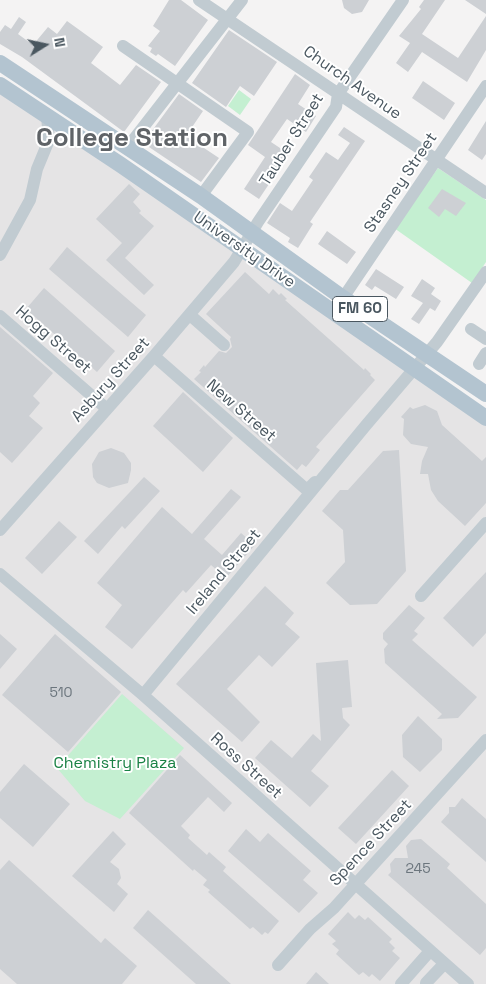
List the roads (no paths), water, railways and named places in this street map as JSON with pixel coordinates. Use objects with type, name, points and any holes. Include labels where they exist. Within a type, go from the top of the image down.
[{"type":"main road","name":"University Drive","points":[[0,63],[201,196],[343,298],[486,394]]},
{"type":"main road","name":"University Drive","points":[[0,85],[486,418]]},
{"type":"street","name":"Church Avenue","points":[[199,0],[486,193]]},
{"type":"street","points":[[134,139],[242,0]]},
{"type":"street","name":"Tauber Street","points":[[242,249],[336,107],[338,94],[403,0]]},
{"type":"street","points":[[123,46],[248,132],[201,196]]},
{"type":"street","name":"Stasney Street","points":[[343,298],[438,160],[486,86]]},
{"type":"street","points":[[0,255],[30,200],[36,169],[49,140],[47,116]]},
{"type":"street","name":"Asbury Street","points":[[0,530],[190,315],[234,262],[242,249]]},
{"type":"street","name":"Ireland Street","points":[[143,694],[427,354],[486,272]]},
{"type":"street","points":[[190,315],[224,345]]},
{"type":"street","name":"Hogg Street","points":[[0,316],[107,409]]},
{"type":"street","points":[[471,329],[486,339]]},
{"type":"street","points":[[478,364],[486,353]]},
{"type":"street","name":"New Street","points":[[154,356],[307,490]]},
{"type":"street","name":"Ireland Street","points":[[307,490],[330,469]]},
{"type":"street","points":[[421,596],[486,523]]},
{"type":"street","name":"Ross Street","points":[[0,574],[143,694],[468,984]]},
{"type":"street","name":"Spence Street","points":[[278,965],[355,884],[486,740]]},
{"type":"street","points":[[400,984],[430,951]]},
{"type":"street","points":[[426,983],[444,964]]},
{"type":"district","name":"College Station","points":[[132,139]]},
{"type":"park label","name":"Chemistry Plaza","points":[[115,764]]}]
